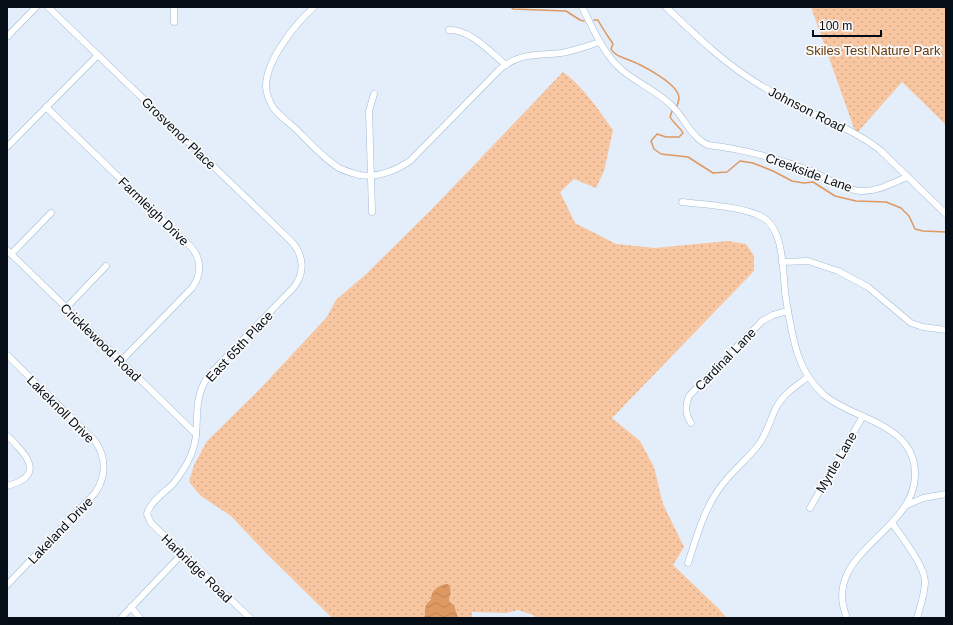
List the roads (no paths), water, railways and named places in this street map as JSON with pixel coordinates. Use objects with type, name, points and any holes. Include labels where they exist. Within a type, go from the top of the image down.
[{"type":"street","points":[[7,37],[36,7]]},
{"type":"street","name":"Grosvenor Place","points":[[48,7],[292,242],[299,252],[302,265]]},
{"type":"street","points":[[174,7],[174,22]]},
{"type":"street","points":[[314,7],[298,23],[283,43],[271,65],[266,79],[267,94],[272,106],[330,161],[338,167],[354,174],[371,176],[393,171],[413,159],[499,70],[515,59],[527,55],[562,53],[600,42]]},
{"type":"street","name":"Creekside Lane","points":[[582,7],[608,54],[621,68],[672,106],[696,137],[704,143],[761,154],[808,170],[847,188],[860,191],[881,188],[907,177]]},
{"type":"street","name":"Johnson Road","points":[[666,7],[703,43],[720,57],[764,87],[803,109],[865,139],[880,150],[946,214]]},
{"type":"street","points":[[449,30],[458,30],[468,34],[506,65]]},
{"type":"street","points":[[7,147],[98,55]]},
{"type":"street","points":[[372,212],[370,110],[374,94]]},
{"type":"street","name":"Farmleigh Drive","points":[[46,107],[192,247],[198,258],[199,275],[192,288],[121,361]]},
{"type":"street","points":[[682,202],[740,210],[763,217],[771,225],[777,236],[781,250],[788,311],[797,353],[808,377],[818,389],[831,400],[886,427],[903,442],[910,452],[914,464],[915,478],[912,493],[905,506],[892,523],[855,560],[848,571],[843,585],[842,596],[847,618]]},
{"type":"street","points":[[9,252],[51,213]]},
{"type":"street","name":"Cricklewood Road","points":[[9,252],[196,434]]},
{"type":"street","points":[[782,262],[808,261],[838,271],[866,286],[910,323],[923,327],[946,330]]},
{"type":"street","name":"East 65th Place","points":[[147,515],[150,507],[173,484],[192,455],[196,434],[198,398],[204,383],[209,375],[294,287],[299,280],[302,265]]},
{"type":"street","points":[[66,308],[106,266]]},
{"type":"street","name":"Cardinal Lane","points":[[691,423],[686,410],[686,403],[689,396],[762,321],[773,315],[788,311]]},
{"type":"street","name":"Lakeknoll Drive","points":[[7,355],[95,441],[102,454],[104,468]]},
{"type":"street","points":[[688,563],[699,527],[715,495],[728,478],[759,445],[766,433],[777,406],[783,398],[795,386],[808,377]]},
{"type":"street","name":"Myrtle Lane","points":[[810,508],[863,416]]},
{"type":"street","points":[[7,436],[26,455],[30,469],[26,477],[19,483],[7,486]]},
{"type":"street","name":"Lakeland Drive","points":[[7,585],[94,493],[101,483],[104,468]]},
{"type":"street","points":[[905,506],[923,498],[946,494]]},
{"type":"street","name":"Harbridge Road","points":[[147,515],[151,523],[250,618]]},
{"type":"street","points":[[892,523],[917,560],[924,575],[925,588],[917,618]]},
{"type":"street","points":[[121,618],[182,554]]},
{"type":"street","points":[[131,608],[140,618]]},
{"type":"water","points":[[445,584],[448,584],[451,591],[449,602],[454,605],[458,618],[423,618],[425,616],[426,605],[431,600],[433,591]]},
{"type":"waterway","points":[[511,7],[513,9],[566,11],[584,21]]},
{"type":"waterway","points":[[594,20],[598,20],[613,44],[611,49],[615,53],[650,70],[666,80],[672,86],[679,97],[677,106]]},
{"type":"waterway","points":[[672,111],[670,117],[683,133],[679,137],[666,137],[657,134],[651,141],[654,149],[661,154],[688,157],[713,173],[727,172],[740,161],[753,163],[792,181],[804,183],[813,182],[835,196],[856,201],[886,202],[901,208],[909,216],[915,229],[923,231],[946,232]]},
{"type":"park label","name":"Skiles Test Nature Park","points":[[873,50]]}]
